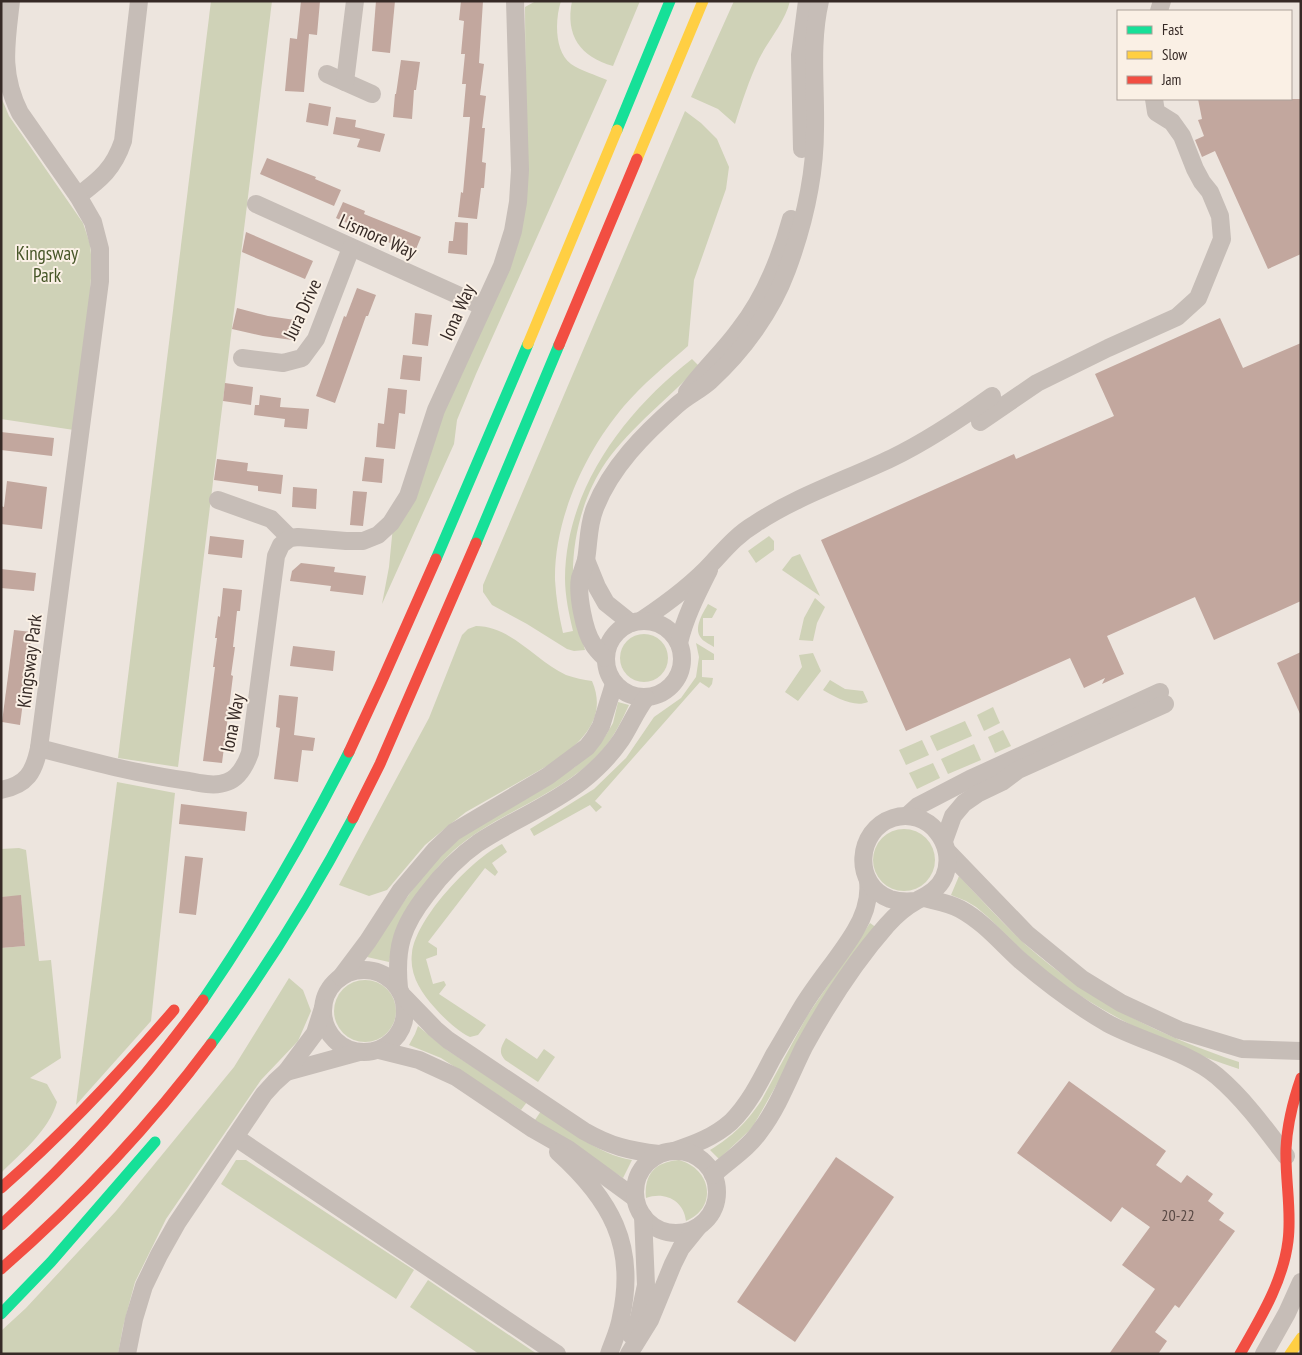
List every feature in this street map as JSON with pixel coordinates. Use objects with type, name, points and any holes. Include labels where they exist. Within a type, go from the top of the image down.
[{"type":"main road","points":[[1,1225],[29,1200],[85,1143],[153,1066],[204,999],[249,930],[292,858],[394,658],[523,356],[670,1]]},
{"type":"main road","points":[[206,1069],[313,890],[370,784],[460,580],[703,1]]},
{"type":"main road","points":[[246,913],[292,858]]},
{"type":"main road","points":[[1,1269],[34,1241],[127,1148],[221,1032],[265,968]]},
{"type":"main road","points":[[1,1188],[72,1123],[137,1053],[183,998]]},
{"type":"main road","points":[[1240,1354],[1276,1286],[1286,1252],[1289,1225],[1293,1103],[1301,1078]]},
{"type":"main road","points":[[1,1314],[52,1262],[161,1134]]},
{"type":"main road","points":[[1290,1354],[1301,1338]]},
{"type":"street","name":"Kingsway Park","points":[[1,790],[18,785],[29,776],[34,767],[39,748],[100,281],[100,249],[98,235],[93,222],[78,196],[20,113],[7,83],[5,54],[11,1]]},
{"type":"street","points":[[78,196],[109,170],[118,156],[123,141],[139,1]]},
{"type":"street","points":[[345,82],[354,1]]},
{"type":"street","name":"Iona Way","points":[[39,748],[137,773],[210,784],[226,782],[245,766],[250,753],[276,556],[281,545],[290,538],[298,537],[346,542],[363,541],[378,535],[391,523],[408,496],[436,410],[482,306],[502,266],[513,232],[518,202],[520,170],[514,1]]},
{"type":"street","points":[[678,404],[700,374],[722,351],[754,310],[776,266],[787,234],[796,200],[802,153],[800,55],[807,1]]},
{"type":"street","points":[[605,658],[592,643],[586,629],[581,606],[580,580],[586,560],[588,534],[594,509],[606,485],[620,464],[678,404],[709,382],[733,358],[749,338],[776,295],[795,249],[808,202],[812,178],[815,130],[814,33],[820,1]]},
{"type":"street","points":[[327,74],[372,94]]},
{"type":"street","points":[[980,422],[1037,383],[1177,317],[1198,298],[1222,239],[1220,216],[1210,192],[1195,169],[1182,136],[1172,122],[1156,112],[1154,100]]},
{"type":"street","name":"Lismore Way","points":[[256,204],[482,306]]},
{"type":"street","name":"Jura Drive","points":[[242,358],[284,363],[302,358],[316,339],[352,248]]},
{"type":"street","points":[[586,560],[606,603],[636,622],[654,622],[664,626],[673,633],[679,643],[682,667],[677,679],[669,688],[658,695],[646,698],[634,696],[623,692],[614,684],[609,675],[605,658],[612,636],[620,628],[636,622],[668,602],[712,563],[736,538],[761,520],[793,502],[909,449],[950,425],[992,396]]},
{"type":"street","points":[[218,500],[272,519],[290,538]]},
{"type":"street","points":[[679,643],[683,625],[691,605],[712,563]]},
{"type":"street","points":[[126,1354],[144,1286],[177,1223],[264,1094],[286,1072],[315,1032],[326,996],[332,985],[341,977],[368,941],[401,890],[435,850],[454,832],[548,776],[591,742],[606,717],[614,684]]},
{"type":"street","points":[[286,1072],[359,1052],[379,1050],[390,1044],[399,1034],[404,1023],[406,1010],[397,968],[398,954],[403,932],[422,901],[443,873],[478,844],[559,796],[599,766],[621,740],[637,710],[646,698]]},
{"type":"street","points":[[713,1175],[750,1144],[760,1132],[776,1106],[820,1020],[856,966],[886,926],[897,915],[936,890],[944,878],[948,865],[946,846],[953,816],[959,808],[971,797],[1002,782],[1018,770],[1162,698],[962,783],[918,806],[907,816]]},
{"type":"street","points":[[1291,1160],[1239,1096],[1215,1074],[1186,1057],[1108,1024],[1077,1004],[1044,980],[975,919],[959,908],[920,899],[902,902],[889,899],[877,891],[868,881],[864,872],[862,858],[865,845],[871,833],[881,824],[894,818],[907,816],[919,818],[938,831],[946,846],[1027,934],[1082,979],[1142,1014],[1198,1037],[1242,1049],[1301,1051]]},
{"type":"street","points":[[698,1227],[684,1232],[668,1232],[650,1224],[643,1216],[635,1198],[640,1172],[648,1162],[667,1153],[700,1142],[715,1134],[743,1108],[761,1081],[802,1008],[856,930],[867,902],[869,892],[868,881]]},
{"type":"street","points":[[341,977],[353,971],[379,972],[390,979],[435,1029],[448,1040],[584,1131],[606,1143],[623,1149],[693,1155],[708,1167],[717,1186],[717,1198],[710,1214],[682,1248],[673,1264],[650,1320],[629,1354]]},
{"type":"street","points":[[323,1008],[324,1020],[336,1042],[359,1052]]},
{"type":"street","points":[[379,1050],[419,1060],[438,1067],[456,1077],[533,1129],[568,1149],[635,1198]]},
{"type":"street","points":[[533,1129],[589,1184],[604,1202],[616,1224],[626,1273],[625,1296],[621,1320],[609,1354]]},
{"type":"street","points":[[235,1137],[558,1354]]},
{"type":"street","points":[[618,1354],[631,1335],[643,1301],[646,1269],[643,1216]]},
{"type":"street","points":[[1264,1354],[1301,1282]]},
{"type":"green space","points":[[211,1],[272,1],[178,767],[118,758]]},
{"type":"green space","points":[[536,1],[561,1],[557,34],[561,51],[565,58],[571,64],[584,71],[607,80],[476,374],[457,420],[454,444],[382,604],[389,567],[393,526],[506,264],[526,158],[525,7]]},
{"type":"green space","points":[[572,1],[640,1],[613,66],[592,57],[578,43],[573,34],[571,24]]},
{"type":"green space","points":[[734,1],[790,1],[788,9],[755,67],[735,124],[718,109],[691,97]]},
{"type":"green space","name":"Kingsway Park","points":[[1,97],[9,116],[83,223],[90,244],[92,265],[89,305],[74,430],[1,419]]},
{"type":"green space","points":[[685,111],[701,123],[717,139],[729,167],[726,189],[694,280],[688,346],[647,382],[624,406],[597,444],[574,487],[566,510],[556,557],[555,587],[563,633],[573,631],[565,585],[568,545],[576,514],[588,484],[603,455],[622,428],[644,403],[692,359],[699,366],[627,436],[606,462],[591,489],[580,518],[573,563],[575,605],[585,650],[574,651],[567,649],[492,605],[483,592],[483,585]]},
{"type":"green space","points":[[769,536],[774,541],[774,550],[756,563],[748,551]]},
{"type":"green space","points":[[800,554],[820,596],[782,570],[792,557]]},
{"type":"green space","points":[[815,598],[825,607],[817,623],[813,641],[799,640],[804,618]]},
{"type":"green space","points":[[708,604],[717,609],[712,618],[703,618],[703,636],[714,636],[714,647],[702,639],[698,630],[698,625]]},
{"type":"green space","points":[[476,626],[501,632],[566,675],[592,681],[597,706],[590,728],[574,746],[554,762],[466,812],[448,826],[425,845],[387,890],[369,896],[339,885],[429,718],[462,635],[468,629]]},
{"type":"green space","points":[[639,634],[649,634],[661,641],[668,653],[668,663],[661,675],[649,682],[639,682],[631,678],[624,671],[620,663],[620,653],[624,645],[631,638]]},
{"type":"green space","points":[[696,643],[714,654],[714,660],[702,660],[702,677],[713,678],[709,688],[700,682],[595,801],[602,807],[596,812],[590,805],[534,836],[530,829],[594,789],[626,758],[654,717],[681,698],[696,677],[699,657]]},
{"type":"green space","points":[[813,653],[821,671],[798,701],[785,692],[802,667],[799,655]]},
{"type":"green space","points":[[830,680],[845,689],[863,691],[868,702],[851,703],[823,690]]},
{"type":"green space","points":[[618,702],[629,705],[612,738],[588,765],[551,791],[490,824],[453,851],[433,874],[417,898],[396,938],[389,962],[367,957],[411,892],[436,861],[465,834],[575,767],[599,745],[606,735],[613,723]]},
{"type":"green space","points":[[993,707],[1000,723],[984,731],[977,715]]},
{"type":"green space","points":[[965,721],[972,736],[937,751],[930,736]]},
{"type":"green space","points":[[1003,730],[1011,746],[995,753],[988,737]]},
{"type":"green space","points":[[922,740],[929,755],[906,765],[899,750]]},
{"type":"green space","points":[[974,744],[981,760],[948,774],[941,759]]},
{"type":"green space","points":[[933,763],[940,778],[917,789],[909,773]]},
{"type":"green space","points":[[117,782],[175,793],[151,1021],[76,1105]]},
{"type":"green space","points":[[904,829],[916,831],[926,838],[933,848],[935,860],[933,872],[926,882],[916,889],[904,891],[892,889],[882,882],[875,872],[873,860],[875,848],[882,838],[892,831]]},
{"type":"green space","points":[[502,844],[507,852],[492,863],[498,872],[495,876],[485,868],[428,942],[437,948],[437,955],[426,959],[433,984],[444,981],[446,985],[439,994],[486,1025],[478,1035],[470,1037],[451,1024],[425,996],[414,976],[412,953],[423,923],[447,891],[475,863]]},
{"type":"green space","points":[[19,848],[26,850],[39,961],[51,960],[61,1058],[30,1078],[47,1084],[57,1102],[48,1122],[41,1131],[26,1149],[1,1173],[1,948],[25,946],[21,896],[1,897],[1,849]]},
{"type":"green space","points":[[959,876],[1026,945],[1074,983],[1153,1028],[1239,1062],[1239,1069],[1187,1050],[1136,1028],[1065,986],[1034,962],[976,907],[951,895]]},
{"type":"green space","points":[[870,923],[877,928],[777,1084],[752,1128],[719,1159],[710,1150],[726,1140],[750,1116],[761,1101],[807,1016]]},
{"type":"green space","points":[[289,978],[303,990],[311,1011],[298,1041],[261,1080],[166,1219],[135,1282],[118,1354],[1,1354],[1,1331],[26,1308],[116,1211],[234,1067]]},
{"type":"green space","points":[[365,980],[377,982],[387,989],[394,999],[396,1011],[394,1023],[387,1033],[377,1040],[365,1042],[353,1040],[343,1033],[336,1023],[334,1011],[336,999],[343,989],[353,982]]},
{"type":"green space","points":[[418,1026],[447,1050],[527,1102],[521,1110],[441,1058],[409,1045]]},
{"type":"green space","points":[[506,1038],[537,1059],[544,1049],[555,1057],[538,1082],[505,1060],[501,1049]]},
{"type":"green space","points":[[541,1111],[595,1147],[632,1160],[623,1178],[535,1120]]},
{"type":"green space","points":[[236,1160],[246,1160],[414,1270],[396,1299],[221,1184]]},
{"type":"green space","points":[[679,1160],[699,1172],[707,1189],[707,1198],[703,1207],[696,1215],[686,1221],[681,1208],[672,1199],[660,1196],[646,1198],[647,1182],[653,1171],[663,1163]]},
{"type":"green space","points":[[428,1280],[537,1354],[479,1354],[410,1307]]},
{"type":"building","points":[[301,1],[320,1],[317,35],[309,34],[304,92],[285,91],[290,38],[297,39]]},
{"type":"building","points":[[376,1],[395,1],[390,53],[372,51]]},
{"type":"building","points":[[461,1],[483,1],[479,63],[484,64],[480,95],[486,96],[482,128],[485,128],[482,162],[486,163],[484,188],[481,188],[477,219],[458,217],[461,192],[463,193],[470,117],[463,117],[466,84],[462,84],[465,54],[461,54],[464,21],[459,20]]},
{"type":"building","points":[[401,60],[420,62],[416,90],[414,90],[412,119],[393,117]]},
{"type":"building","points":[[1301,99],[1301,254],[1268,269],[1215,151],[1202,157],[1195,140],[1204,136],[1198,120],[1202,119],[1198,100]]},
{"type":"building","points":[[309,103],[331,107],[328,126],[306,122]]},
{"type":"building","points":[[336,117],[356,120],[355,127],[385,134],[380,152],[357,147],[360,139],[333,134]]},
{"type":"building","points":[[267,158],[316,177],[315,179],[341,190],[334,206],[260,174]]},
{"type":"building","points":[[343,202],[365,211],[364,214],[421,237],[414,254],[336,218]]},
{"type":"building","points":[[455,222],[468,223],[467,255],[448,253],[449,241],[453,241]]},
{"type":"building","points":[[246,232],[313,261],[305,279],[242,252]]},
{"type":"building","points":[[357,288],[376,295],[368,316],[366,316],[335,403],[316,396],[344,316],[346,317]]},
{"type":"building","points":[[237,308],[268,316],[295,320],[292,340],[232,329]]},
{"type":"building","points":[[415,313],[432,315],[428,346],[412,344]]},
{"type":"building","points":[[1220,318],[1243,368],[1301,343],[1301,601],[1214,640],[1195,597],[1107,636],[1124,674],[1102,684],[1105,678],[1084,688],[1070,658],[906,731],[821,540],[1014,454],[1016,459],[1114,416],[1095,374]]},
{"type":"building","points":[[403,355],[422,357],[420,381],[400,379]]},
{"type":"building","points":[[225,383],[253,387],[251,405],[223,401]]},
{"type":"building","points":[[388,388],[407,390],[405,414],[399,413],[395,449],[376,447],[378,423],[384,424]]},
{"type":"building","points":[[260,395],[281,398],[280,407],[309,409],[307,429],[284,427],[285,419],[254,415],[255,405],[259,405]]},
{"type":"building","points":[[1,432],[54,438],[52,456],[1,450]]},
{"type":"building","points":[[365,457],[384,459],[382,483],[362,481]]},
{"type":"building","points":[[217,459],[248,463],[247,471],[283,475],[281,494],[258,491],[258,486],[214,480]]},
{"type":"building","points":[[7,481],[47,487],[42,529],[1,524],[1,506],[4,507]]},
{"type":"building","points":[[293,487],[317,489],[316,509],[292,507]]},
{"type":"building","points":[[353,491],[367,492],[363,526],[350,525]]},
{"type":"building","points":[[210,536],[244,540],[242,558],[208,554]]},
{"type":"building","points":[[301,563],[335,567],[334,572],[366,576],[363,595],[330,591],[331,586],[290,581],[292,571]]},
{"type":"building","points":[[1,569],[36,573],[34,591],[1,588]]},
{"type":"building","points":[[223,588],[242,590],[240,611],[237,611],[231,675],[233,676],[222,763],[203,761],[215,667],[213,667],[217,638],[215,638],[218,616],[220,617]]},
{"type":"building","points":[[14,630],[32,632],[20,725],[2,722]]},
{"type":"building","points":[[293,646],[335,651],[333,671],[290,666]]},
{"type":"building","points":[[1301,652],[1301,716],[1277,663]]},
{"type":"building","points":[[279,695],[298,697],[294,735],[315,738],[313,751],[302,750],[298,782],[274,779],[280,728],[276,727]]},
{"type":"building","points":[[181,804],[247,812],[245,831],[179,824]]},
{"type":"building","points":[[185,856],[203,858],[196,915],[179,913]]},
{"type":"building","points":[[21,895],[25,946],[1,948],[1,897]]},
{"type":"building","points":[[1069,1081],[1166,1151],[1156,1165],[1181,1183],[1187,1175],[1213,1194],[1208,1201],[1224,1213],[1219,1220],[1235,1231],[1179,1308],[1175,1305],[1155,1332],[1167,1341],[1158,1354],[1109,1354],[1155,1289],[1122,1265],[1150,1227],[1122,1207],[1111,1222],[1017,1153]]},
{"type":"building","points":[[836,1157],[894,1197],[795,1342],[737,1302]]},
{"type":"traffic: fast","points":[[617,130],[670,1]]},
{"type":"traffic: fast","points":[[436,559],[528,344]]},
{"type":"traffic: fast","points":[[476,543],[559,345]]},
{"type":"traffic: fast","points":[[203,1000],[243,940],[280,878],[349,752]]},
{"type":"traffic: fast","points":[[211,1044],[286,934],[321,877],[353,818]]},
{"type":"traffic: fast","points":[[1,1314],[51,1262],[155,1142]]},
{"type":"traffic: slow","points":[[637,159],[703,1]]},
{"type":"traffic: slow","points":[[528,344],[617,130]]},
{"type":"traffic: slow","points":[[1290,1354],[1301,1338]]},
{"type":"traffic: jam","points":[[559,345],[637,159]]},
{"type":"traffic: jam","points":[[353,818],[380,764],[476,543]]},
{"type":"traffic: jam","points":[[349,752],[436,559]]},
{"type":"traffic: jam","points":[[1,1225],[56,1172],[108,1117],[157,1060],[203,1000]]},
{"type":"traffic: jam","points":[[1,1188],[91,1102],[174,1010]]},
{"type":"traffic: jam","points":[[1,1269],[58,1217],[112,1162],[163,1105],[211,1044]]},
{"type":"traffic: jam","points":[[1240,1354],[1270,1300],[1285,1256],[1289,1230],[1287,1140],[1295,1095],[1301,1078]]}]
